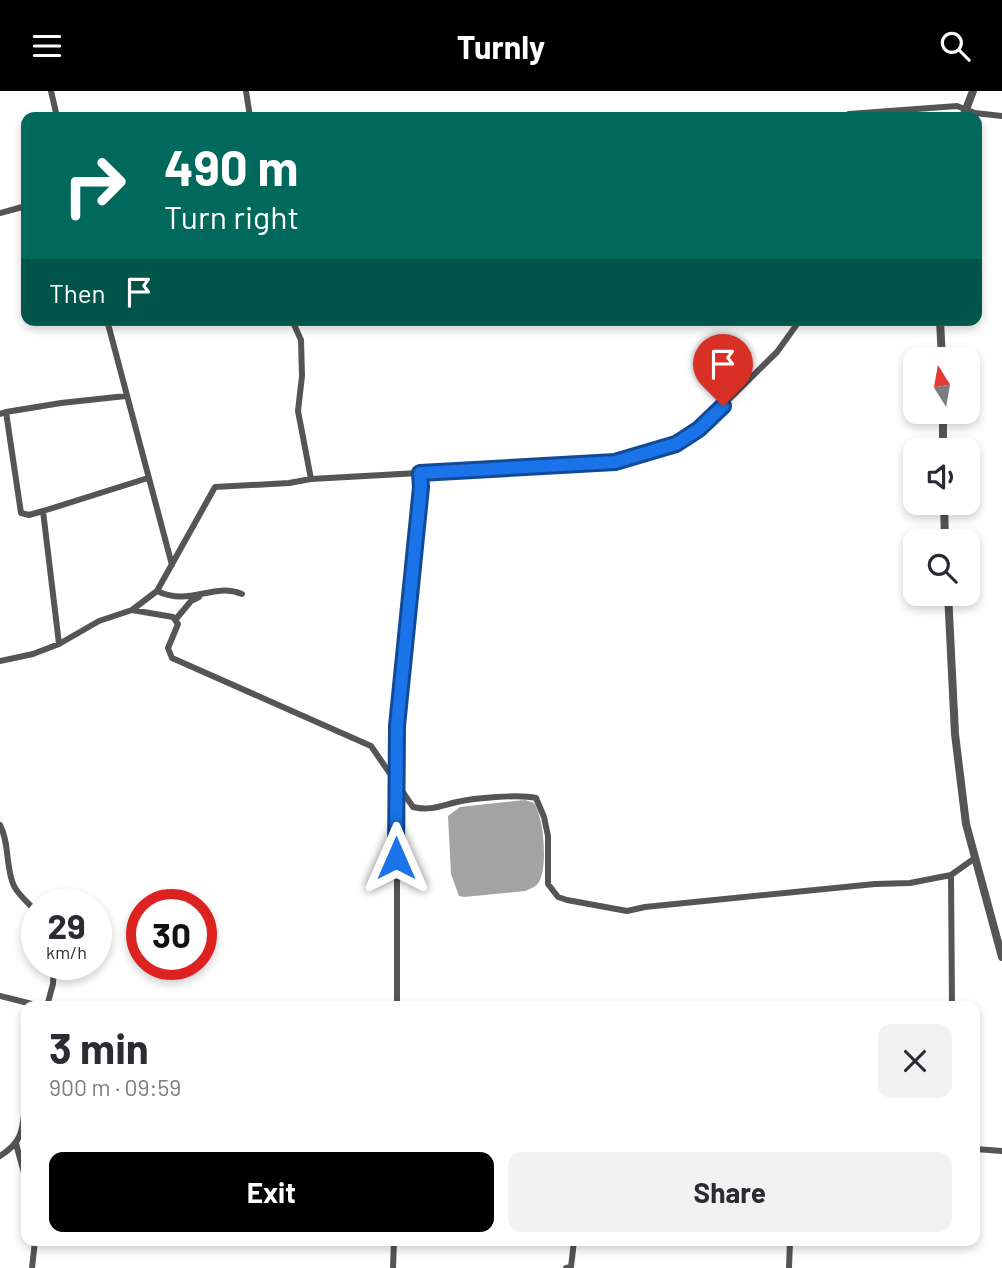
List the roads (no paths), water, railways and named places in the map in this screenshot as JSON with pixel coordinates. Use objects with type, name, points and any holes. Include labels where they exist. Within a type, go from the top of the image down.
[{"type":"street","points":[[51,91],[56,112]]},
{"type":"street","points":[[246,91],[249,112]]},
{"type":"street","points":[[965,112],[973,91]]},
{"type":"street","points":[[898,112],[957,106],[964,112]]},
{"type":"street","points":[[982,114],[1002,116]]},
{"type":"street","points":[[0,213],[21,207]]},
{"type":"street","points":[[108,326],[172,565]]},
{"type":"street","points":[[295,326],[301,340],[302,376],[298,411],[311,479]]},
{"type":"street","points":[[0,661],[33,654],[59,644],[99,621],[132,610],[157,591],[215,487],[615,462],[676,444],[699,429],[777,352],[796,326]]},
{"type":"street","points":[[940,326],[941,347]]},
{"type":"street","points":[[126,396],[3,413],[20,509],[25,515],[148,478]]},
{"type":"street","points":[[397,1001],[397,726],[421,487],[420,473]]},
{"type":"street","points":[[43,510],[59,644]]},
{"type":"street","points":[[157,591],[185,598],[210,592],[238,591]]},
{"type":"street","points":[[176,619],[191,601],[210,592]]},
{"type":"street","points":[[949,606],[959,771],[966,824],[1002,957]]},
{"type":"street","points":[[132,610],[176,619],[178,624],[168,649],[172,658],[371,746],[413,807],[423,810],[457,802],[512,797],[536,798],[548,836],[549,887],[558,897],[567,900],[627,911],[875,884],[910,883],[951,875],[975,858]]},
{"type":"street","points":[[0,825],[6,841],[15,889],[21,896]]},
{"type":"street","points":[[951,875],[952,1001]]},
{"type":"street","points":[[48,1001],[53,980]]},
{"type":"street","points":[[0,996],[21,1001]]},
{"type":"street","points":[[0,1156],[16,1144],[21,1131]]},
{"type":"street","points":[[16,1144],[21,1162]]},
{"type":"street","points":[[980,1149],[1002,1151]]},
{"type":"street","points":[[32,1268],[34,1246]]},
{"type":"street","points":[[393,1268],[394,1246]]},
{"type":"street","points":[[566,1268],[571,1268],[573,1246]]},
{"type":"street","points":[[789,1268],[790,1246]]}]
